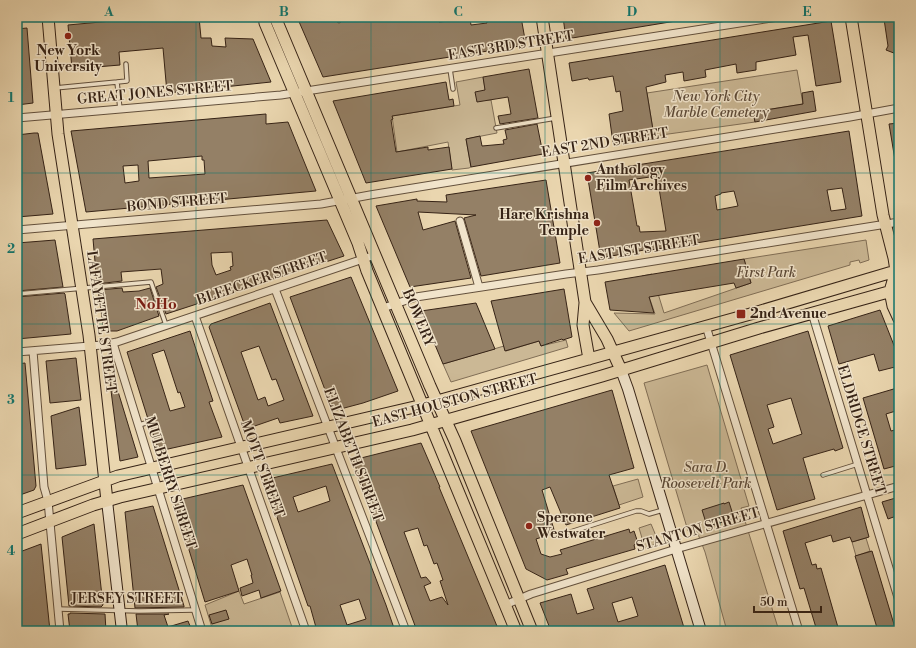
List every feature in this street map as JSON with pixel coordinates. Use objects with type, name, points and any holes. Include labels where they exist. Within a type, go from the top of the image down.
[{"type":"main road","name":"LAFAYETTE STREET","points":[[48,17],[58,134],[90,346],[122,631]]},
{"type":"main road","name":"BOWERY","points":[[264,17],[265,23],[516,631]]},
{"type":"main road","name":"BOWERY","points":[[275,17],[395,304],[456,441],[532,631]]},
{"type":"main road","points":[[542,17],[585,302],[583,324],[589,359]]},
{"type":"main road","points":[[851,17],[885,225],[898,272],[894,290],[893,306],[899,319]]},
{"type":"main road","name":"EAST HOUSTON STREET","points":[[17,513],[105,480],[423,405],[898,272]]},
{"type":"main road","name":"EAST HOUSTON STREET","points":[[17,534],[107,501],[432,425],[711,342],[894,290]]},
{"type":"main road","points":[[585,302],[614,352],[628,389],[701,631]]},
{"type":"street","points":[[17,18],[32,17]]},
{"type":"street","name":"EAST 3RD STREET","points":[[294,93],[778,17]]},
{"type":"street","name":"GREAT JONES STREET","points":[[17,118],[277,96],[294,93]]},
{"type":"street","name":"EAST 2ND STREET","points":[[339,200],[899,108]]},
{"type":"street","name":"BOND STREET","points":[[17,230],[321,204],[339,200]]},
{"type":"street","points":[[460,221],[479,288]]},
{"type":"street","name":"EAST 1ST STREET","points":[[383,308],[416,297],[899,222]]},
{"type":"street","name":"BLEECKER STREET","points":[[17,352],[113,343],[375,255]]},
{"type":"street","name":"ELIZABETH STREET","points":[[276,289],[406,631]]},
{"type":"street","name":"ELDRIDGE STREET","points":[[812,313],[899,601]]},
{"type":"street","name":"MOTT STREET","points":[[195,316],[306,631]]},
{"type":"street","points":[[706,326],[799,631]]},
{"type":"street","name":"MULBERRY STREET","points":[[113,343],[202,631]]},
{"type":"street","points":[[33,351],[44,486],[48,501],[60,631]]},
{"type":"street","name":"STANTON STREET","points":[[505,605],[531,594],[676,549],[899,486]]},
{"type":"lane","points":[[54,88],[127,81],[126,64]]},
{"type":"lane","points":[[450,69],[454,89]]},
{"type":"lane","points":[[117,82],[120,110]]},
{"type":"lane","points":[[496,128],[558,118]]},
{"type":"lane","points":[[17,294],[151,282],[166,325]]},
{"type":"lane","points":[[138,426],[149,422]]},
{"type":"lane","points":[[823,475],[858,464]]},
{"type":"lane","points":[[564,534],[636,511],[649,514],[664,509]]},
{"type":"lane","name":"JERSEY STREET","points":[[58,609],[196,610]]},
{"type":"green space","name":"New York City Marble Cemetery","points":[[797,70],[803,104],[753,112],[755,122],[654,136],[647,93]]},
{"type":"green space","points":[[483,77],[487,100],[491,100],[497,133],[466,139],[471,167],[452,170],[448,142],[397,152],[392,116],[460,105],[456,82]]},
{"type":"green space","name":"First Park","points":[[866,240],[869,260],[860,263],[859,260],[850,262],[850,265],[629,331],[614,313],[655,314],[642,276],[652,274],[664,313],[751,283],[744,259]]},
{"type":"green space","points":[[566,340],[568,347],[451,382],[443,364],[504,346],[506,351],[539,341],[541,346]]},
{"type":"green space","name":"Sara D. Roosevelt Park","points":[[707,365],[749,506],[741,508],[779,631],[727,631],[705,552],[696,529],[688,531],[644,383]]},
{"type":"green space","points":[[638,479],[643,497],[619,505],[613,486]]},
{"type":"green space","points":[[651,524],[659,543],[645,548],[639,528]]},
{"type":"green space","points":[[866,538],[870,551],[856,556],[852,542]]},
{"type":"green space","points":[[239,591],[244,604],[280,592],[292,627],[281,631],[213,631],[205,605]]},
{"type":"building","points":[[155,17],[199,17],[201,38],[211,38],[212,46],[226,47],[225,38],[253,39],[271,82],[167,93],[163,48],[119,52],[120,65],[72,69],[68,25]]},
{"type":"building","points":[[297,17],[335,17],[336,21],[339,23],[342,21],[341,17],[439,17],[439,22],[470,19],[471,25],[487,23],[486,17],[521,17],[526,45],[323,77]]},
{"type":"building","points":[[563,17],[676,17],[676,21],[566,39]]},
{"type":"building","points":[[899,17],[899,55],[886,50],[888,46],[884,19]]},
{"type":"building","points":[[831,21],[841,82],[816,86],[808,35],[793,37],[796,55],[756,62],[756,70],[737,73],[736,64],[705,70],[706,77],[684,81],[683,72],[665,75],[666,82],[646,87],[654,136],[613,143],[609,114],[623,111],[620,91],[616,92],[613,76],[572,81],[569,63]]},
{"type":"building","points":[[27,28],[33,103],[17,105],[17,29]]},
{"type":"building","points":[[529,69],[538,118],[500,124],[498,116],[511,114],[508,97],[477,102],[475,92],[485,90],[483,77]]},
{"type":"building","points":[[446,82],[449,100],[453,99],[454,106],[392,116],[393,119],[391,120],[396,152],[428,147],[428,150],[449,147],[452,169],[366,183],[333,101]]},
{"type":"building","points":[[813,91],[816,111],[755,122],[753,112],[803,104],[802,93]]},
{"type":"building","points":[[266,114],[266,124],[288,122],[316,191],[86,212],[71,131]],"holes":[[[202,156],[202,160],[204,160],[205,174],[149,178],[148,161]],[[138,165],[139,181],[125,183],[123,166]]]},
{"type":"building","points":[[899,123],[899,159],[895,160],[889,124]]},
{"type":"building","points":[[537,124],[543,154],[471,167],[466,139],[480,136],[482,146],[504,144],[503,140],[507,139],[505,130]]},
{"type":"building","points":[[849,131],[862,216],[601,258],[587,173]],"holes":[[[657,176],[666,231],[640,232],[639,226],[637,226],[629,180]],[[842,188],[846,209],[831,211],[827,190]],[[734,191],[738,206],[717,210],[715,196],[721,193]]]},
{"type":"building","points":[[38,133],[53,214],[17,217],[17,135]]},
{"type":"building","points":[[546,180],[560,263],[481,276],[464,218],[476,215],[418,212],[423,230],[455,221],[471,278],[410,287],[376,206],[417,199],[417,201],[447,202],[446,195]]},
{"type":"building","points":[[327,220],[344,256],[166,314],[156,287],[163,284],[161,269],[121,272],[122,281],[97,284],[93,239]],"holes":[[[232,252],[233,266],[230,267],[231,270],[216,275],[212,265],[211,253]]]},
{"type":"building","points":[[55,240],[63,287],[17,291],[17,243]]},
{"type":"building","points":[[744,259],[751,283],[736,288],[734,283],[649,297],[654,313],[610,310],[605,282]]},
{"type":"building","points":[[351,277],[398,391],[333,411],[290,297]]},
{"type":"building","points":[[122,288],[123,292],[139,291],[150,288],[159,316],[117,331],[104,331],[98,290]]},
{"type":"building","points":[[564,289],[572,337],[541,346],[539,341],[505,351],[491,301]]},
{"type":"building","points":[[64,293],[71,334],[17,339],[17,297]]},
{"type":"building","points":[[270,303],[313,416],[280,423],[278,418],[246,429],[209,327],[211,324]],"holes":[[[259,346],[272,380],[276,379],[284,400],[268,406],[265,397],[258,400],[241,352]]]},
{"type":"building","points":[[476,303],[495,349],[443,364],[421,311]]},
{"type":"building","points":[[880,310],[899,358],[899,366],[879,371],[874,354],[839,364],[828,326]]},
{"type":"building","points":[[190,331],[213,401],[209,402],[222,437],[159,451],[150,425],[152,421],[148,419],[127,352]],"holes":[[[164,350],[178,393],[180,392],[185,407],[170,411],[152,354]]]},
{"type":"building","points":[[808,331],[843,448],[835,451],[834,449],[803,458],[815,499],[777,510],[730,355]],"holes":[[[791,398],[802,434],[773,444],[768,429],[774,427],[767,405]]]},
{"type":"building","points":[[76,358],[81,400],[50,403],[46,361]]},
{"type":"building","points":[[25,363],[36,486],[34,490],[17,496],[17,364]]},
{"type":"building","points":[[109,375],[113,375],[138,457],[120,461]]},
{"type":"building","points":[[897,388],[899,395],[899,410],[886,414],[891,431],[899,429],[899,442],[895,444],[899,465],[884,469],[863,398]]},
{"type":"building","points":[[612,390],[634,468],[609,475],[620,508],[566,525],[550,487],[542,490],[555,533],[536,539],[541,554],[550,557],[562,554],[560,550],[629,529],[630,533],[634,531],[638,543],[634,545],[635,549],[566,569],[568,574],[547,580],[526,569],[471,431]]},
{"type":"building","points":[[79,407],[86,465],[56,469],[51,416]]},
{"type":"building","points":[[421,443],[499,631],[417,631],[353,460]],"holes":[[[418,528],[424,546],[427,545],[434,564],[437,563],[443,580],[440,581],[448,605],[442,597],[430,601],[424,586],[431,583],[426,577],[421,578],[404,532]]]},
{"type":"building","points":[[332,464],[395,631],[317,631],[310,606],[308,606],[264,480]],"holes":[[[326,486],[330,501],[298,512],[293,497]],[[359,599],[366,619],[347,625],[340,605]]]},
{"type":"building","points":[[243,485],[281,591],[261,598],[259,590],[242,596],[240,588],[253,583],[247,559],[231,565],[239,591],[205,602],[174,501]]},
{"type":"building","points":[[899,497],[899,515],[888,519],[882,502]]},
{"type":"building","points":[[729,502],[734,518],[707,526],[702,510]]},
{"type":"building","points":[[153,506],[184,607],[135,608],[125,512]]},
{"type":"building","points":[[861,507],[869,537],[852,542],[850,537],[833,542],[831,535],[805,543],[812,565],[816,564],[817,569],[821,568],[839,631],[817,631],[804,588],[800,589],[783,531]]},
{"type":"building","points":[[94,524],[103,605],[101,607],[69,606],[62,537]]},
{"type":"building","points":[[41,544],[50,631],[17,631],[17,553]]},
{"type":"building","points":[[872,551],[896,631],[878,631],[855,556]]},
{"type":"building","points":[[665,565],[685,631],[551,631],[540,603],[571,594],[577,614],[594,609],[587,589]],"holes":[[[632,597],[638,616],[618,622],[612,603]]]},
{"type":"building","points":[[226,610],[229,619],[212,624],[209,615]]},
{"type":"building","points":[[68,614],[105,614],[106,631],[70,631]]},
{"type":"building","points":[[136,614],[169,614],[164,615],[168,627],[188,621],[192,631],[138,631]]},
{"type":"place","name":"New York University","points":[[68,36]]},
{"type":"place","name":"Anthology Film Archives","points":[[588,178]]},
{"type":"place","name":"Hare Krishna Temple","points":[[597,223]]},
{"type":"place","name":"2nd Avenue","points":[[741,314]]},
{"type":"place","name":"Sperone Westwater","points":[[529,526]]},
{"type":"district","name":"NoHo","points":[[156,304]]}]
